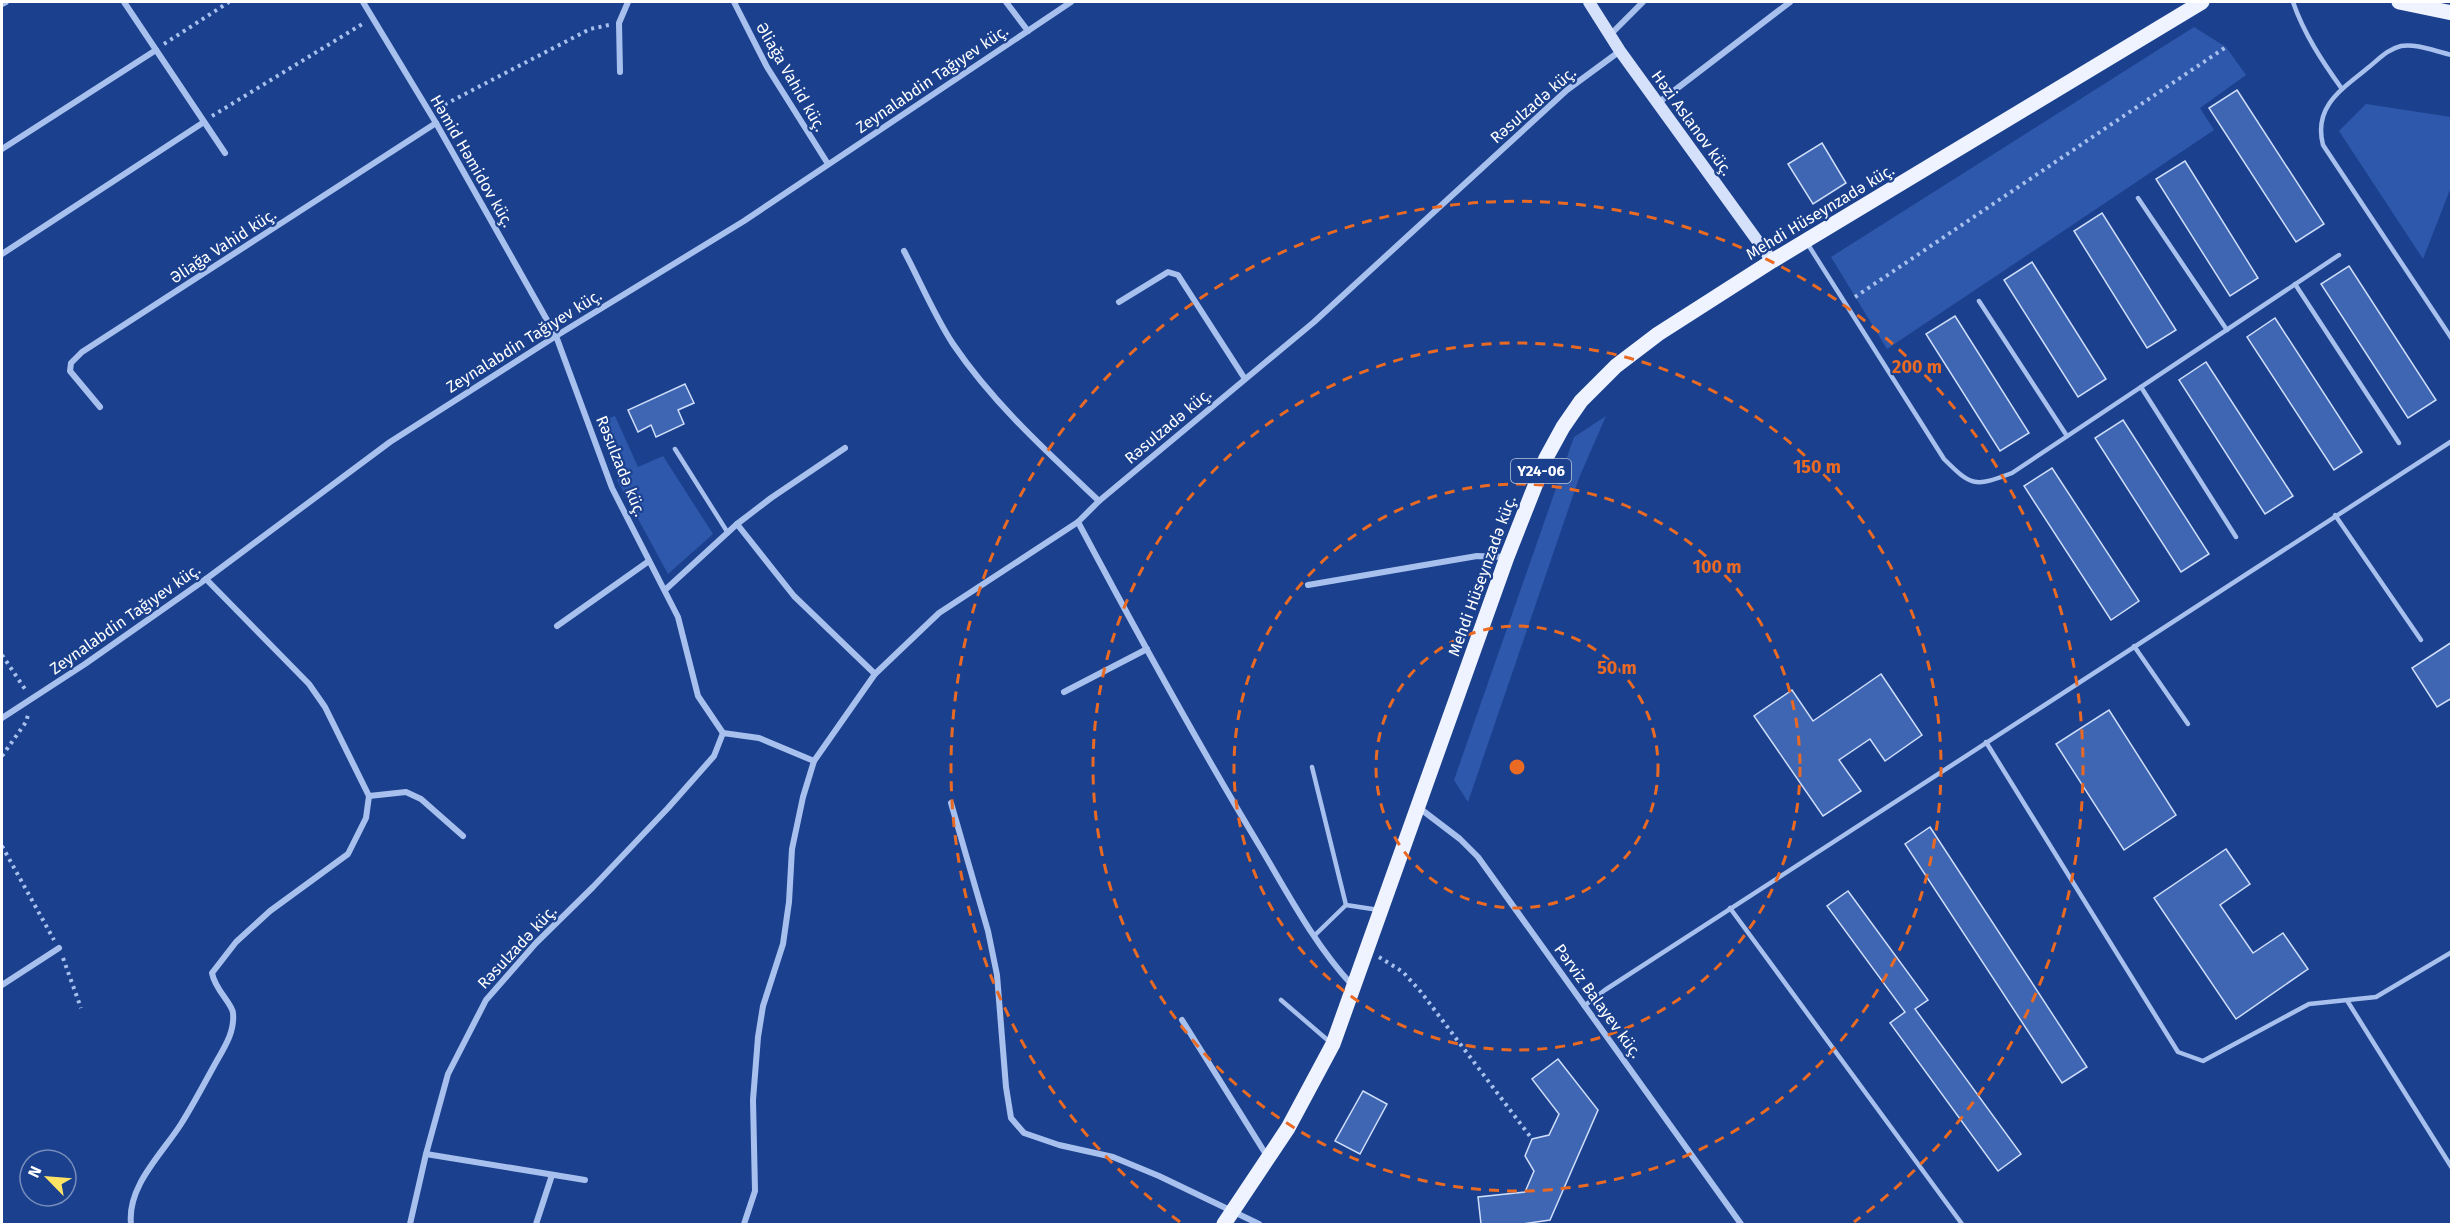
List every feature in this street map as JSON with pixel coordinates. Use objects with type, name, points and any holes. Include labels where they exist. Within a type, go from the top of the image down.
[{"type":"main road","name":"Həzi Aslanov küç.","points":[[1589,2],[1620,51],[1772,261]]},
{"type":"main road","name":"Mehdi Hüseynzadə küç.","points":[[1228,1219],[1269,1159],[1333,1044],[1507,557],[1546,458],[1581,401],[1616,366],[1658,334],[1772,261],[2202,2]]},
{"type":"main road","points":[[2399,2],[2451,13]]},
{"type":"street","points":[[2,4],[6,2]]},
{"type":"street","points":[[124,2],[225,153]]},
{"type":"street","name":"Həmid Həmidov küç.","points":[[363,2],[436,123],[556,336]]},
{"type":"street","points":[[620,72],[619,23],[628,2]]},
{"type":"street","name":"Əliağa Vahid küç.","points":[[734,2],[767,67],[828,164]]},
{"type":"street","points":[[1006,2],[1028,31]]},
{"type":"street","name":"Zeynalabdin Tağıyev küç.","points":[[2,718],[206,579],[390,442],[556,336],[680,262],[1071,2]]},
{"type":"street","points":[[1610,35],[1643,2]]},
{"type":"street","points":[[1657,103],[1790,2]]},
{"type":"street","points":[[2,149],[156,50]]},
{"type":"street","name":"Rəsulzadə küç.","points":[[814,761],[875,674],[939,613],[1078,522],[1099,501],[1314,322],[1567,90],[1620,51]]},
{"type":"street","points":[[2,254],[204,122]]},
{"type":"street","name":"Əliağa Vahid küç.","points":[[100,407],[70,371],[71,363],[82,352],[436,123]]},
{"type":"street","points":[[904,251],[952,342],[979,378],[1028,434],[1099,501]]},
{"type":"street","points":[[1119,302],[1167,272],[1178,275],[1245,379]]},
{"type":"street","name":"Rəsulzadə küç.","points":[[410,1224],[448,1074],[486,1000],[536,943],[676,800],[714,756],[723,733],[698,696],[678,617],[612,488],[556,336]]},
{"type":"street","points":[[665,590],[737,524],[845,448]]},
{"type":"street","points":[[1078,522],[1244,820],[1332,963],[1355,987]]},
{"type":"street","points":[[737,524],[794,596],[875,674]]},
{"type":"street","points":[[1308,585],[1477,556],[1507,557]]},
{"type":"street","points":[[557,627],[649,561]]},
{"type":"street","points":[[131,1224],[134,1196],[148,1170],[181,1124],[228,1041],[233,1010],[214,985],[212,973],[236,942],[270,911],[348,854],[366,818],[369,796],[343,740],[309,684],[206,579]]},
{"type":"street","points":[[1064,692],[1147,649]]},
{"type":"street","points":[[723,733],[759,738],[814,761],[803,796],[792,849],[789,902],[783,944],[763,1006],[758,1037],[753,1100],[755,1191],[744,1224]]},
{"type":"street","points":[[369,796],[406,792],[421,799],[463,836]]},
{"type":"street","points":[[951,803],[988,932],[997,975],[1006,1087],[1011,1118],[1024,1133],[1059,1145],[1113,1157],[1159,1176],[1228,1219],[1259,1224]]},
{"type":"street","name":"Pərviz Balayev küç.","points":[[1418,807],[1460,839],[1478,857],[1741,1224]]},
{"type":"street","points":[[2,985],[59,948]]},
{"type":"street","points":[[1182,1020],[1269,1159]]},
{"type":"street","points":[[426,1154],[585,1180]]},
{"type":"street","points":[[536,1224],[552,1175]]},
{"type":"lane","points":[[2293,2],[2301,25],[2319,58],[2342,89]]},
{"type":"lane","points":[[2451,55],[2403,46],[2392,49],[2329,102],[2320,130],[2324,145],[2451,339]]},
{"type":"lane","points":[[2138,198],[2227,330]]},
{"type":"lane","points":[[1805,241],[1944,459],[1963,478],[1984,483],[2012,473],[2339,255]]},
{"type":"lane","points":[[2295,284],[2399,443]]},
{"type":"lane","points":[[1979,301],[2067,436]]},
{"type":"lane","points":[[2141,387],[2236,537]]},
{"type":"lane","points":[[1584,1006],[1730,908],[2451,441]]},
{"type":"lane","points":[[675,449],[728,533]]},
{"type":"lane","points":[[2335,515],[2421,640]]},
{"type":"lane","points":[[2134,646],[2188,724]]},
{"type":"lane","points":[[1986,742],[2178,1052],[2203,1061],[2309,1005],[2376,997],[2451,952]]},
{"type":"lane","points":[[1312,766],[1346,905]]},
{"type":"lane","points":[[1315,935],[1346,905]]},
{"type":"lane","points":[[1346,905],[1382,910]]},
{"type":"lane","points":[[1730,908],[1962,1224]]},
{"type":"lane","points":[[1281,1000],[1333,1044]]},
{"type":"lane","points":[[2348,1002],[2451,1168]]},
{"type":"path","points":[[156,50],[229,2]]},
{"type":"path","points":[[204,122],[373,18]]},
{"type":"path","points":[[429,112],[590,28],[619,23]]},
{"type":"path","points":[[1855,297],[2226,47]]},
{"type":"path","points":[[2,655],[32,699],[26,722],[2,756]]},
{"type":"path","points":[[2,846],[59,948],[81,1008]]},
{"type":"path","points":[[1367,952],[1403,972],[1532,1139]]},
{"type":"shaded area","points":[[2194,27],[2226,47],[2246,75],[2200,108],[2214,130],[1887,349],[1831,257]]},
{"type":"shaded area","points":[[2366,104],[2451,117],[2451,187],[2423,259],[2339,131]]},
{"type":"shaded area","points":[[615,416],[638,467],[663,456],[713,534],[668,574],[617,480],[624,469],[603,420]]},
{"type":"shaded area","points":[[1606,416],[1579,478],[1468,802],[1454,780],[1574,437]]},
{"type":"building","points":[[2237,90],[2324,224],[2296,242],[2209,108]]},
{"type":"building","points":[[1822,143],[1846,183],[1813,204],[1788,164]]},
{"type":"building","points":[[2185,161],[2258,278],[2230,296],[2156,179]]},
{"type":"building","points":[[2102,213],[2176,330],[2147,348],[2074,231]]},
{"type":"building","points":[[2032,262],[2106,379],[2078,397],[2004,280]]},
{"type":"building","points":[[2349,266],[2436,400],[2408,418],[2321,284]]},
{"type":"building","points":[[1955,316],[2029,433],[2000,451],[1926,334]]},
{"type":"building","points":[[2275,318],[2362,452],[2334,470],[2247,337]]},
{"type":"building","points":[[2206,362],[2293,496],[2265,514],[2179,380]]},
{"type":"building","points":[[685,384],[694,403],[678,410],[684,424],[656,437],[651,425],[638,432],[628,410]]},
{"type":"building","points":[[2123,420],[2209,554],[2181,572],[2095,438]]},
{"type":"building","points":[[2052,468],[2139,601],[2111,620],[2024,486]]},
{"type":"building","points":[[2452,642],[2452,698],[2437,707],[2412,668]]},
{"type":"building","points":[[1881,674],[1922,735],[1885,761],[1870,739],[1839,760],[1861,791],[1823,816],[1754,716],[1792,690],[1813,721]]},
{"type":"building","points":[[2109,710],[2176,815],[2124,850],[2056,744]]},
{"type":"building","points":[[1930,827],[2087,1067],[2062,1083],[1905,844]]},
{"type":"building","points":[[2226,849],[2250,884],[2220,905],[2253,953],[2283,933],[2308,969],[2236,1019],[2154,898]]},
{"type":"building","points":[[1848,891],[1928,1000],[1915,1009],[2021,1154],[1998,1171],[1890,1023],[1905,1012],[1827,906]]},
{"type":"building","points":[[1558,1059],[1598,1110],[1550,1220],[1522,1224],[1481,1224],[1478,1197],[1525,1192],[1534,1171],[1525,1156],[1532,1139],[1549,1135],[1559,1114],[1532,1079]]},
{"type":"building","points":[[1363,1091],[1387,1104],[1360,1154],[1335,1141]]}]
